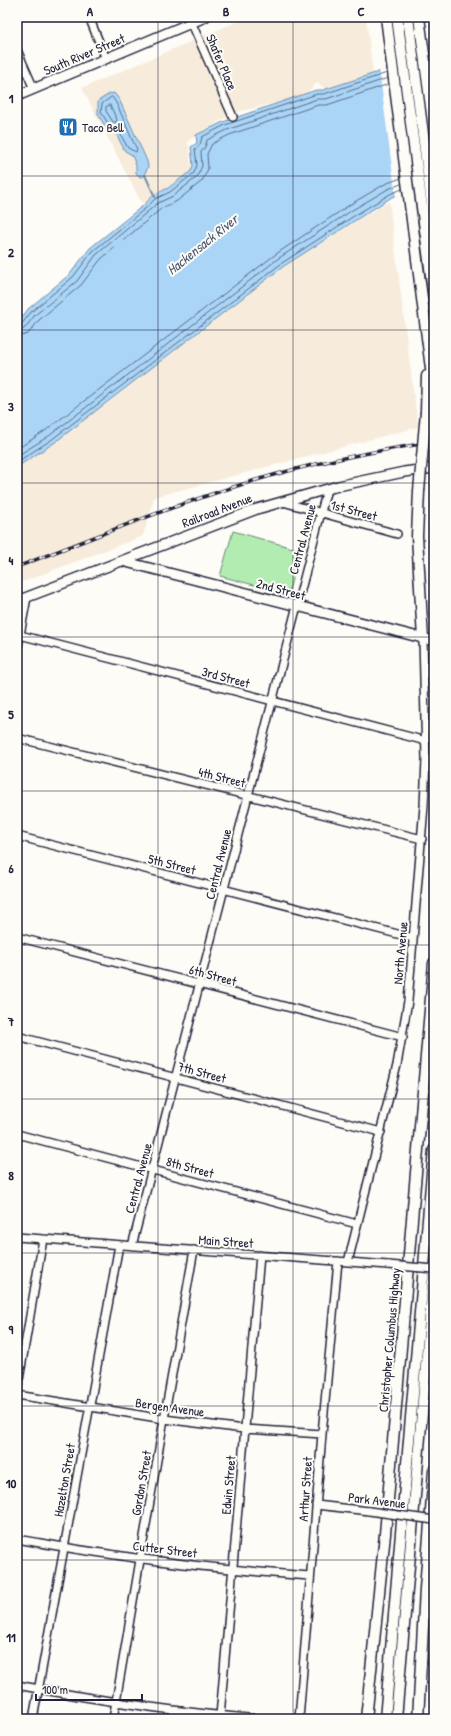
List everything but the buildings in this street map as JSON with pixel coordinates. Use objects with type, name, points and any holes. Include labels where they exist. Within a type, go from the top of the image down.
[{"type":"highway","points":[[386,17],[434,392]]},
{"type":"highway","points":[[397,17],[434,298]]},
{"type":"highway","points":[[408,17],[434,220]]},
{"type":"highway","points":[[420,17],[434,129]]},
{"type":"highway","points":[[428,344],[425,432],[419,491],[417,536],[430,640]]},
{"type":"highway","name":"Christopher Columbus Highway","points":[[366,1719],[385,1534],[434,963]]},
{"type":"highway","points":[[385,1719],[434,1150]]},
{"type":"highway","points":[[396,1719],[434,1272]]},
{"type":"highway","points":[[417,1719],[419,1706],[426,1569],[434,1471]]},
{"type":"main road","name":"South River Street","points":[[17,96],[190,20],[204,17]]},
{"type":"main road","name":"Railroad Avenue","points":[[17,601],[257,509],[282,501],[327,489],[404,472],[434,468]]},
{"type":"main road","name":"2nd Street","points":[[122,561],[430,640]]},
{"type":"street","points":[[88,17],[106,58]]},
{"type":"street","name":"Shafer Place","points":[[190,20],[233,118]]},
{"type":"street","points":[[17,50],[34,89]]},
{"type":"street","name":"Central Avenue","points":[[132,1246],[327,489]]},
{"type":"street","name":"1st Street","points":[[282,501],[397,534]]},
{"type":"street","points":[[17,651],[27,597]]},
{"type":"street","name":"3rd Street","points":[[20,635],[426,741]]},
{"type":"street","name":"North Avenue","points":[[348,1262],[403,1037],[422,839],[430,640]]},
{"type":"street","name":"4th Street","points":[[17,738],[422,839]]},
{"type":"street","name":"5th Street","points":[[17,836],[413,938]]},
{"type":"street","name":"6th Street","points":[[17,937],[403,1037]]},
{"type":"street","name":"7th Street","points":[[17,1036],[380,1132]]},
{"type":"street","name":"8th Street","points":[[17,1134],[357,1224]]},
{"type":"street","name":"Main Street","points":[[17,1237],[434,1269]]},
{"type":"street","points":[[17,1392],[43,1239]]},
{"type":"street","name":"Hazelton Street","points":[[34,1719],[119,1245]]},
{"type":"street","name":"Gordon Street","points":[[113,1719],[194,1250]]},
{"type":"street","name":"Edwin Street","points":[[220,1716],[260,1255]]},
{"type":"street","name":"Arthur Street","points":[[300,1719],[310,1576],[338,1261]]},
{"type":"street","name":"Bergen Avenue","points":[[17,1395],[164,1419],[244,1429],[322,1434]]},
{"type":"street","name":"Park Avenue","points":[[316,1505],[434,1520]]},
{"type":"street","name":"Cutter Street","points":[[17,1539],[64,1548],[232,1570],[310,1576]]},
{"type":"street","points":[[17,1685],[116,1702],[220,1716],[260,1719]]},
{"type":"shaded area","points":[[248,17],[366,17],[373,74],[326,91],[318,82],[303,97],[233,113],[188,141],[192,171],[142,204],[82,88]]},
{"type":"shaded area","points":[[389,201],[418,427],[154,497],[143,536],[17,584],[17,467],[54,443],[284,266]]},
{"type":"green space","points":[[233,531],[300,550],[288,594],[220,576]]},
{"type":"water","name":"Hackensack River","points":[[406,63],[434,181],[392,197],[284,266],[54,443],[17,467],[17,325],[28,309],[70,274],[90,248],[145,204],[153,195],[168,188],[191,171],[193,165],[191,147],[197,143],[196,135],[223,122],[316,90],[323,90]]},
{"type":"water","points":[[114,93],[119,99],[147,161],[148,167],[143,177],[140,177],[136,173],[136,166],[132,155],[125,151],[116,134],[106,128],[98,114],[98,101],[109,94]]},
{"type":"pier","points":[[434,57],[434,183],[396,198],[379,69],[405,61]]},
{"type":"waterway","points":[[145,175],[155,197]]},
{"type":"railway","points":[[17,567],[164,511],[253,481],[343,458],[434,442]]},
{"type":"place","name":"Taco Bell","points":[[68,127]]}]
